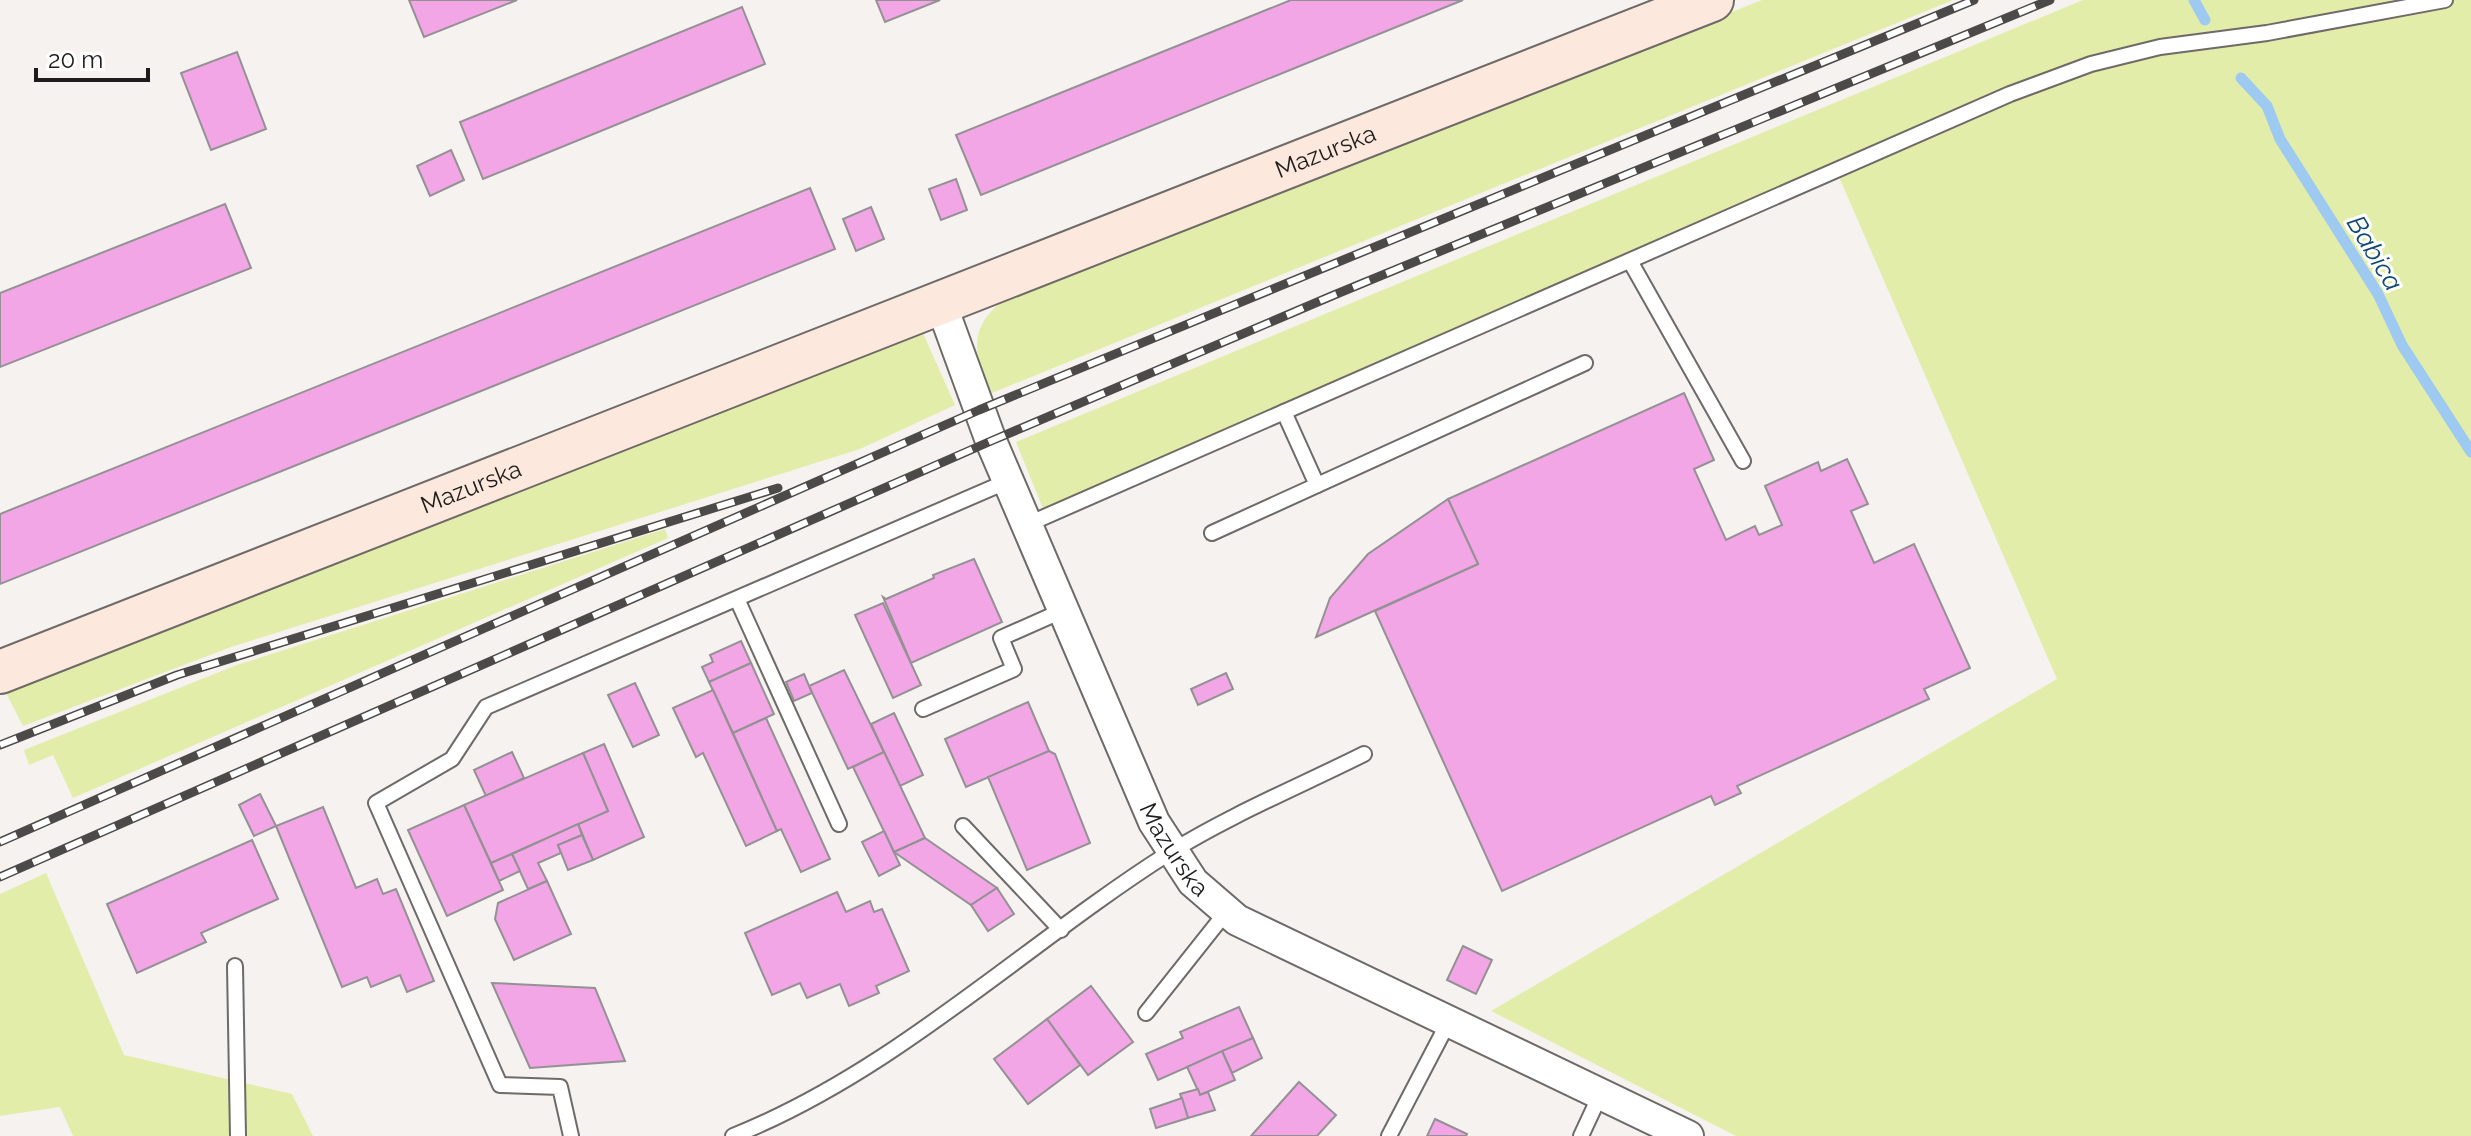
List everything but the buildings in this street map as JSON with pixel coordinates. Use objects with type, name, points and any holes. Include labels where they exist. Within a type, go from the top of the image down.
[{"type":"main road","name":"Mazurska","points":[[0,672],[1712,0]]},
{"type":"street","name":"Mazurska","points":[[941,304],[1026,525],[1154,822],[1170,852],[1193,882],[1237,920],[1688,1136]]},
{"type":"lane","points":[[1026,525],[2010,94],[2091,64],[2160,47],[2294,29],[2445,0]]},
{"type":"lane","points":[[1630,261],[1743,461]]},
{"type":"lane","points":[[1212,533],[1585,363]]},
{"type":"lane","points":[[1284,412],[1317,485]]},
{"type":"lane","points":[[571,1136],[560,1087],[500,1085],[376,803],[452,759],[486,707],[1008,481]]},
{"type":"lane","points":[[737,599],[839,824]]},
{"type":"lane","points":[[923,709],[1014,669],[1001,638],[1064,610]]},
{"type":"lane","points":[[733,1136],[773,1120],[857,1071],[1170,852],[1364,754]]},
{"type":"lane","points":[[963,826],[1061,930]]},
{"type":"lane","points":[[1146,1013],[1227,911]]},
{"type":"lane","points":[[235,966],[238,1136]]},
{"type":"lane","points":[[1389,1136],[1449,1021]]},
{"type":"lane","points":[[1581,1136],[1601,1093]]},
{"type":"green space","points":[[1762,0],[1953,0],[992,393],[978,356],[978,334],[982,324],[1001,302]]},
{"type":"green space","points":[[2083,0],[2396,0],[2402,10],[2445,0],[2471,0],[2471,1136],[1736,1136],[1491,1011],[2057,679],[1836,170],[1046,516],[1016,442]]},
{"type":"green space","points":[[922,331],[955,405],[860,449],[231,647],[23,726],[6,693]]},
{"type":"green space","points":[[665,529],[668,538],[73,798],[53,755],[29,765],[24,750],[237,665]]},
{"type":"green space","points":[[46,873],[124,1055],[292,1094],[313,1136],[73,1136],[60,1107],[0,1116],[0,894]]},
{"type":"waterway","name":"Babica","points":[[2194,0],[2205,20]]},
{"type":"waterway","name":"Babica","points":[[2241,78],[2267,106],[2280,139],[2378,294],[2402,345],[2471,452]]},
{"type":"railway","points":[[0,842],[979,410],[1974,0]]},
{"type":"railway","points":[[0,877],[991,441],[1334,295],[2050,0]]},
{"type":"railway","points":[[0,745],[177,675],[778,488]]}]
